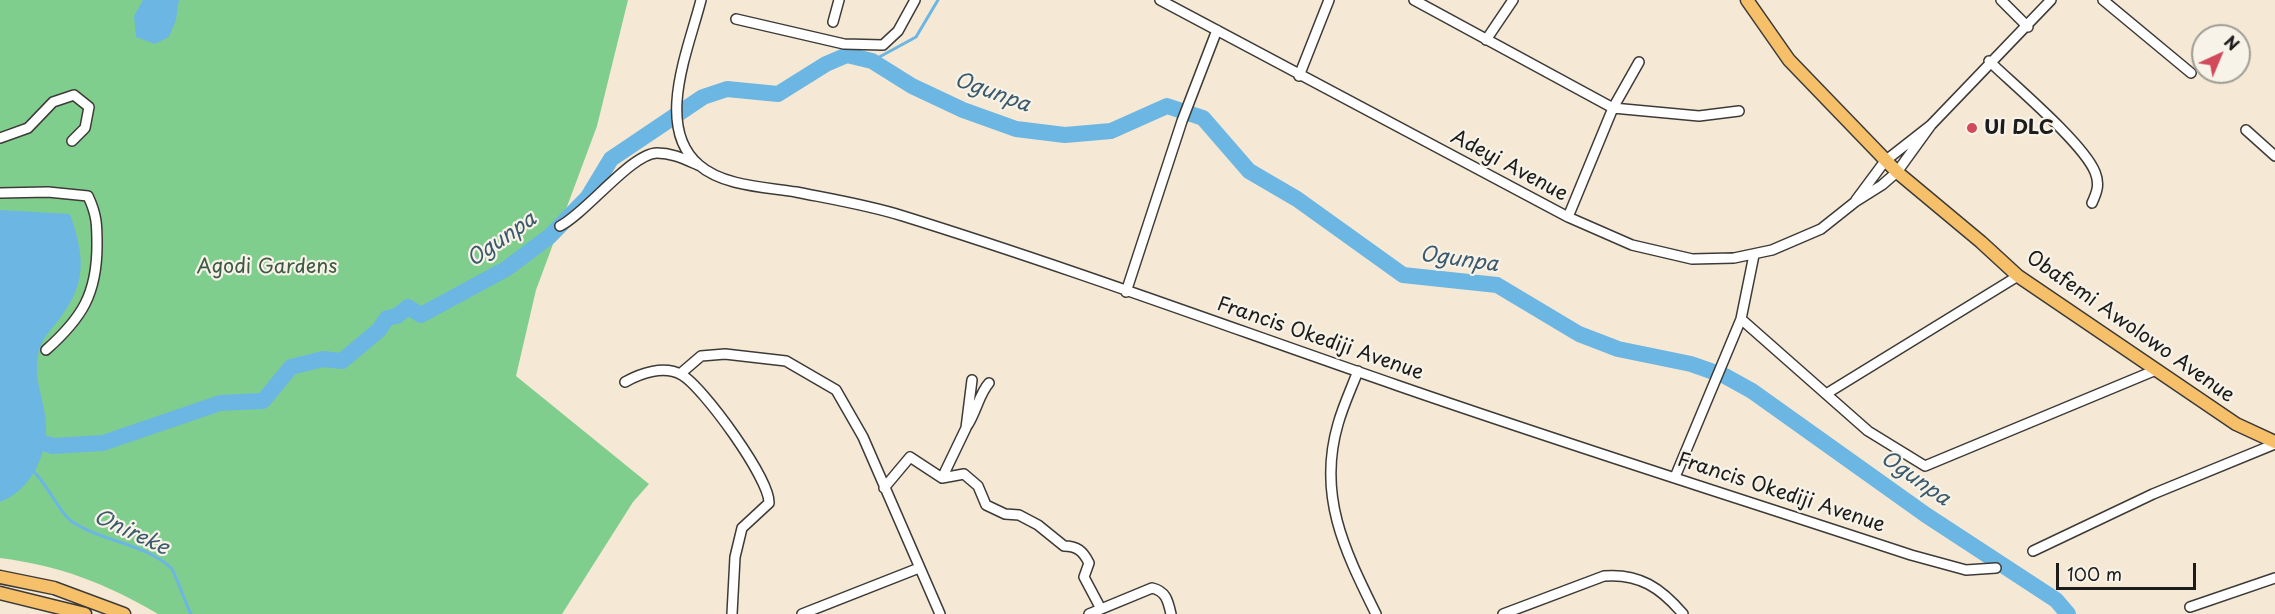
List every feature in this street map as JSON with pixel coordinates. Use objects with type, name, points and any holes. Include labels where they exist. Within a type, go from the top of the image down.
[{"type":"main road","name":"Obafemi Awolowo Avenue","points":[[1746,0],[1790,60],[1885,161],[2018,276],[2236,424],[2275,443]]},
{"type":"main road","points":[[0,577],[54,588],[124,614]]},
{"type":"main road","points":[[0,593],[85,614]]},
{"type":"street","name":"Francis Okediji Avenue","points":[[701,0],[676,102],[676,126],[682,144],[699,166],[726,180],[837,200],[900,215],[1358,371],[1911,555],[1966,570],[1996,568]]},
{"type":"street","points":[[833,22],[839,0]]},
{"type":"street","points":[[736,19],[844,44],[883,45],[898,31],[915,0]]},
{"type":"street","name":"Adeyi Avenue","points":[[1160,0],[1299,76],[1568,217],[1632,245],[1692,259],[1754,255],[1772,250],[1821,229],[1897,172],[1930,125]]},
{"type":"street","points":[[1299,76],[1329,0]]},
{"type":"street","points":[[1414,0],[1613,108],[1698,116],[1739,111]]},
{"type":"street","points":[[1486,40],[1513,0]]},
{"type":"street","points":[[2001,0],[2028,27]]},
{"type":"street","points":[[1930,125],[1989,61],[2028,27],[2051,0]]},
{"type":"street","points":[[2103,0],[2191,73]]},
{"type":"street","points":[[1126,292],[1182,121],[1217,30]]},
{"type":"street","points":[[1989,61],[2071,141],[2090,163],[2095,171],[2099,188],[2092,203]]},
{"type":"street","points":[[1568,217],[1613,108],[1639,62]]},
{"type":"street","points":[[0,138],[28,128],[53,102],[74,94],[89,107],[85,128],[72,141]]},
{"type":"street","name":"Adeyi Avenue","points":[[1855,202],[1885,161],[1930,125]]},
{"type":"street","points":[[2246,130],[2275,156]]},
{"type":"street","points":[[560,226],[572,220],[629,168],[654,153],[673,155],[699,166]]},
{"type":"street","points":[[0,194],[48,192],[88,196],[97,213],[97,273],[85,307],[46,350]]},
{"type":"street","points":[[1675,477],[1741,319],[1754,255]]},
{"type":"street","points":[[1826,394],[2018,276]]},
{"type":"street","points":[[1741,319],[1868,431],[1925,466],[2156,370]]},
{"type":"street","points":[[680,374],[701,356],[712,354],[786,361],[812,373],[836,390],[863,437],[940,614]]},
{"type":"street","points":[[625,382],[641,373],[662,370],[680,374],[693,382],[757,470],[769,497],[765,509],[753,516],[742,528],[735,556],[732,614]]},
{"type":"street","points":[[1358,371],[1338,425],[1331,474],[1331,493],[1333,514],[1347,556],[1376,614]]},
{"type":"street","points":[[966,428],[972,380]]},
{"type":"street","points":[[942,477],[975,414],[984,388],[989,383]]},
{"type":"street","points":[[2033,551],[2153,494],[2275,443]]},
{"type":"street","points":[[884,488],[910,457],[942,477],[964,474],[978,486],[986,505],[1005,514],[1019,515],[1038,525],[1064,546],[1073,546],[1083,551],[1089,562],[1084,577],[1101,609]]},
{"type":"street","points":[[802,614],[919,568]]},
{"type":"street","points":[[1503,614],[1604,576],[1621,575],[1656,587],[1683,614]]},
{"type":"street","points":[[2190,607],[2275,578]]},
{"type":"street","points":[[1089,614],[1152,588],[1160,590],[1165,596],[1171,614]]},
{"type":"green space","name":"Agodi Gardens","points":[[0,0],[628,0],[597,126],[536,290],[516,376],[649,484],[633,502],[562,614],[158,614],[120,593],[82,577],[22,561],[0,558]]},
{"type":"water","points":[[143,0],[179,0],[176,20],[169,37],[155,44],[136,37],[134,16]]},
{"type":"water","points":[[0,210],[70,214],[78,241],[81,265],[80,277],[71,301],[45,338],[38,356],[38,379],[46,428],[42,454],[30,478],[22,488],[0,502]]},
{"type":"waterway","points":[[872,61],[916,37],[938,0]]},
{"type":"waterway","name":"Ogunpa","points":[[0,430],[53,446],[103,443],[220,403],[263,401],[291,367],[323,359],[342,361],[379,330],[387,318],[397,316],[408,307],[421,315],[506,269],[550,236],[588,197],[611,159],[703,97],[727,89],[778,94],[826,64],[847,55],[872,61],[912,86],[963,110],[1016,129],[1065,135],[1111,131],[1167,106],[1203,118],[1249,171],[1297,199],[1403,275],[1497,285],[1579,334],[1618,349],[1691,364],[1725,376],[1752,391],[1926,515],[2056,600],[2068,614]]},
{"type":"waterway","name":"Onireke","points":[[32,470],[71,521],[95,533],[149,553],[171,568],[191,614]]},
{"type":"place","name":"UI DLC","points":[[1972,128]]}]
